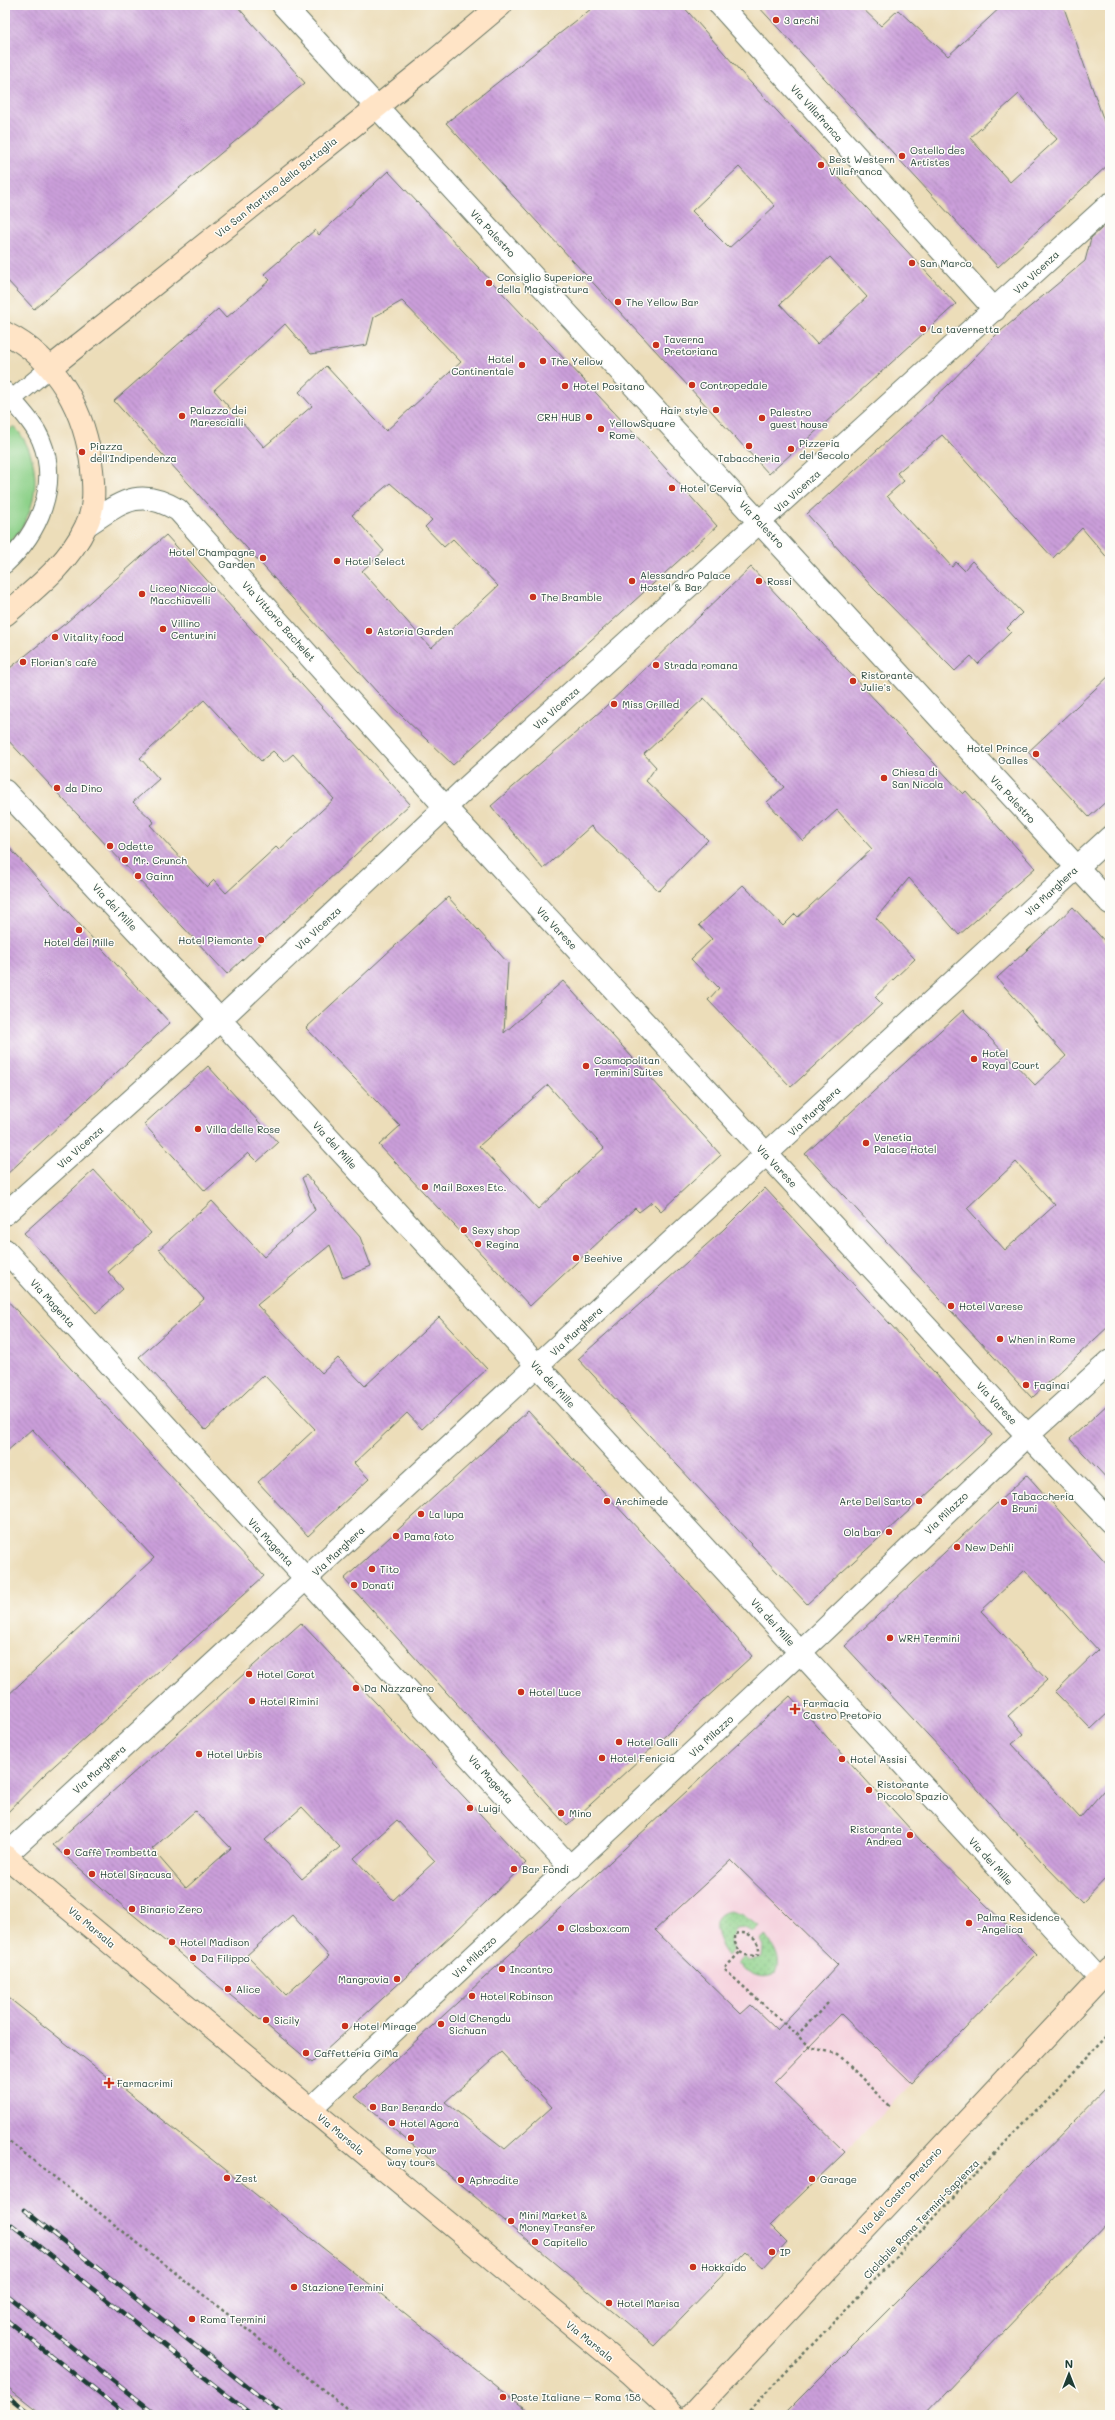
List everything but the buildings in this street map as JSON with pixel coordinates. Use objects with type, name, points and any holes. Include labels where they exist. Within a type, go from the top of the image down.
[{"type":"street","name":"Via Palestro","points":[[283,5],[761,523],[1076,868],[1110,903]]},
{"type":"street","name":"Via San Martino della Battaglia","points":[[50,367],[501,5]]},
{"type":"street","name":"Via Villafranca","points":[[720,5],[995,310]]},
{"type":"street","name":"Via Vicenza","points":[[5,1214],[220,1020],[446,808],[1110,204]]},
{"type":"street","points":[[5,333],[28,347],[50,367],[79,414],[89,449],[94,497],[87,525],[76,545],[59,567],[5,615]]},
{"type":"street","name":"Via Vittorio Bachelet","points":[[87,525],[131,499],[157,501],[178,510],[446,808]]},
{"type":"street","name":"Via dei Mille","points":[[5,791],[220,1020],[801,1652],[1105,1973]]},
{"type":"street","name":"Via Varese","points":[[446,808],[1027,1436],[1110,1522]]},
{"type":"street","name":"Via Marghera","points":[[5,1856],[307,1580],[1110,837]]},
{"type":"street","name":"Via Magenta","points":[[5,1250],[571,1868]]},
{"type":"street","name":"Via Milazzo","points":[[310,2109],[571,1868],[801,1652],[1027,1436],[1110,1362]]},
{"type":"street","name":"Via Marsala","points":[[5,1856],[630,2373],[675,2415]]},
{"type":"street","name":"Via del Castro Pretorio","points":[[691,2415],[1105,1973]]},
{"type":"lane","points":[[5,564],[22,546],[38,520],[46,502],[48,479],[42,441],[32,424],[7,398],[50,367]]},
{"type":"path","points":[[746,1933],[757,1941],[760,1949],[759,1954],[756,1956],[745,1955],[740,1952],[735,1943],[735,1934],[746,1933]]},
{"type":"path","points":[[740,1952],[724,1969],[809,2047],[838,2054],[890,2107]]},
{"type":"path","points":[[797,2035],[828,2003]]},
{"type":"path","name":"Ciclabile Roma Termini-Sapienza","points":[[744,2415],[1110,2033]]},
{"type":"path","points":[[5,2138],[356,2415]]},
{"type":"shaded area","points":[[711,1771],[861,1996],[841,2014],[912,2083],[845,2152],[722,2033],[622,1961]]},
{"type":"green space","points":[[14,426],[24,440],[31,456],[35,488],[32,505],[26,520],[17,534],[5,547],[5,434]]},
{"type":"green space","points":[[730,1911],[743,1915],[758,1926],[752,1932],[745,1928],[735,1929],[731,1940],[734,1950],[728,1955],[724,1950],[718,1936],[716,1923],[722,1914]]},
{"type":"green space","points":[[766,1935],[778,1958],[778,1968],[776,1973],[766,1977],[751,1973],[737,1964],[743,1957],[749,1961],[762,1957],[763,1946],[760,1940]]},
{"type":"railway","points":[[24,2210],[283,2415]]},
{"type":"railway","points":[[12,2225],[252,2415]]},
{"type":"railway","points":[[5,2294],[157,2415]]},
{"type":"railway","points":[[5,2319],[126,2415]]},
{"type":"railway","points":[[5,2394],[32,2415]]},
{"type":"place","name":"3 archi","points":[[776,20]]},
{"type":"place","name":"Ostello des Artistes","points":[[902,156]]},
{"type":"place","name":"Best Western Villafranca","points":[[821,165]]},
{"type":"place","name":"San Marco","points":[[912,263]]},
{"type":"place","name":"Consiglio Superiore della Magistratura","points":[[489,283]]},
{"type":"place","name":"The Yellow Bar","points":[[618,302]]},
{"type":"place","name":"La tavernetta","points":[[923,329]]},
{"type":"place","name":"Taverna Pretoriana","points":[[656,345]]},
{"type":"place","name":"The Yellow","points":[[543,361]]},
{"type":"place","name":"Hotel Continentale","points":[[522,365]]},
{"type":"place","name":"Contropedale","points":[[692,385]]},
{"type":"place","name":"Hotel Positano","points":[[565,386]]},
{"type":"place","name":"Hair style","points":[[716,410]]},
{"type":"place","name":"Palazzo dei Marescialli","points":[[182,416]]},
{"type":"place","name":"CRH HUB","points":[[589,417]]},
{"type":"place","name":"Palestro guest house","points":[[762,418]]},
{"type":"place","name":"YellowSquare Rome","points":[[601,429]]},
{"type":"place","name":"Tabaccheria","points":[[749,446]]},
{"type":"place","name":"Pizzeria del Secolo","points":[[791,449]]},
{"type":"place","name":"Piazza dell'Indipendenza","points":[[82,452]]},
{"type":"place","name":"Hotel Cervia","points":[[672,488]]},
{"type":"place","name":"Hotel Champagne Garden","points":[[263,558]]},
{"type":"place","name":"Hotel Select","points":[[337,561]]},
{"type":"place","name":"Alessandro Palace Hostel & Bar","points":[[632,581]]},
{"type":"place","name":"Rossi","points":[[759,581]]},
{"type":"place","name":"Liceo Niccolo Macchiavelli","points":[[142,594]]},
{"type":"place","name":"The Bramble","points":[[533,597]]},
{"type":"place","name":"Villino Centurini","points":[[163,629]]},
{"type":"place","name":"Astoria Garden","points":[[369,631]]},
{"type":"place","name":"Vitality food","points":[[55,637]]},
{"type":"place","name":"Florian's cafè","points":[[23,662]]},
{"type":"place","name":"Strada romana","points":[[656,665]]},
{"type":"place","name":"Ristorante Julie's","points":[[853,681]]},
{"type":"place","name":"Miss Grilled","points":[[614,704]]},
{"type":"place","name":"Hotel Prince Galles","points":[[1036,754]]},
{"type":"place","name":"Chiesa di San Nicola","points":[[884,778]]},
{"type":"place","name":"da Dino","points":[[57,788]]},
{"type":"place","name":"Odette","points":[[110,846]]},
{"type":"place","name":"Mr. Crunch","points":[[125,860]]},
{"type":"place","name":"Gainn","points":[[138,876]]},
{"type":"place","name":"Hotel dei Mille","points":[[79,930]]},
{"type":"place","name":"Hotel Piemonte","points":[[261,940]]},
{"type":"place","name":"Hotel Royal Court","points":[[974,1059]]},
{"type":"place","name":"Cosmopolitan Termini Suites","points":[[586,1066]]},
{"type":"place","name":"Villa delle Rose","points":[[198,1129]]},
{"type":"place","name":"Venetia Palace Hotel","points":[[866,1143]]},
{"type":"place","name":"Mail Boxes Etc.","points":[[425,1187]]},
{"type":"place","name":"Sexy shop","points":[[464,1230]]},
{"type":"place","name":"Regina","points":[[478,1244]]},
{"type":"place","name":"Beehive","points":[[576,1258]]},
{"type":"place","name":"Hotel Varese","points":[[951,1306]]},
{"type":"place","name":"When in Rome","points":[[1000,1339]]},
{"type":"place","name":"Faginai","points":[[1026,1385]]},
{"type":"place","name":"Archimede","points":[[607,1501]]},
{"type":"place","name":"Arte Del Sarto","points":[[919,1501]]},
{"type":"place","name":"Tabaccheria Bruni","points":[[1004,1502]]},
{"type":"place","name":"La lupa","points":[[421,1514]]},
{"type":"place","name":"Ola bar","points":[[889,1532]]},
{"type":"place","name":"Pama foto","points":[[396,1536]]},
{"type":"place","name":"New Dehli","points":[[957,1547]]},
{"type":"place","name":"Tito","points":[[372,1569]]},
{"type":"place","name":"Donati","points":[[354,1585]]},
{"type":"place","name":"WRH Termini","points":[[890,1638]]},
{"type":"place","name":"Hotel Corot","points":[[249,1674]]},
{"type":"place","name":"Da Nazzareno","points":[[356,1688]]},
{"type":"place","name":"Hotel Luce","points":[[521,1692]]},
{"type":"place","name":"Hotel Rimini","points":[[252,1701]]},
{"type":"place","name":"Farmacia Castro Pretorio","points":[[795,1709]]},
{"type":"place","name":"Hotel Galli","points":[[619,1742]]},
{"type":"place","name":"Hotel Urbis","points":[[199,1754]]},
{"type":"place","name":"Hotel Fenicia","points":[[602,1758]]},
{"type":"place","name":"Hotel Assisi","points":[[842,1759]]},
{"type":"place","name":"Ristorante Piccolo Spazio","points":[[869,1790]]},
{"type":"place","name":"Luigi","points":[[470,1808]]},
{"type":"place","name":"Mino","points":[[561,1813]]},
{"type":"place","name":"Ristorante Andrea","points":[[910,1835]]},
{"type":"place","name":"Caffè Trombetta","points":[[67,1852]]},
{"type":"place","name":"Bar Fondi","points":[[514,1869]]},
{"type":"place","name":"Hotel Siracusa","points":[[92,1874]]},
{"type":"place","name":"Binario Zero","points":[[132,1909]]},
{"type":"place","name":"Palma Residence -Angelica","points":[[969,1923]]},
{"type":"place","name":"Closbox.com","points":[[561,1928]]},
{"type":"place","name":"Hotel Madison","points":[[172,1942]]},
{"type":"place","name":"Da Filippo","points":[[193,1958]]},
{"type":"place","name":"Incontro","points":[[502,1969]]},
{"type":"place","name":"Mangrovia","points":[[397,1979]]},
{"type":"place","name":"Alice","points":[[228,1989]]},
{"type":"place","name":"Hotel Robinson","points":[[472,1996]]},
{"type":"place","name":"Sicily","points":[[266,2020]]},
{"type":"place","name":"Old Chengdu Sichuan","points":[[441,2024]]},
{"type":"place","name":"Hotel Mirage","points":[[345,2026]]},
{"type":"place","name":"Caffetteria GiMa","points":[[306,2053]]},
{"type":"place","name":"Farmacrimi","points":[[109,2083]]},
{"type":"place","name":"Bar Berardo","points":[[373,2107]]},
{"type":"place","name":"Hotel Agorà","points":[[392,2123]]},
{"type":"place","name":"Rome your way tours","points":[[411,2138]]},
{"type":"place","name":"Zest","points":[[227,2178]]},
{"type":"place","name":"Garage","points":[[812,2179]]},
{"type":"place","name":"Aphrodite","points":[[461,2180]]},
{"type":"place","name":"Mini Market & Money Transfer","points":[[511,2221]]},
{"type":"place","name":"Capitello","points":[[535,2242]]},
{"type":"place","name":"IP","points":[[772,2252]]},
{"type":"place","name":"Hokkaido","points":[[693,2267]]},
{"type":"place","name":"Stazione Termini","points":[[294,2287]]},
{"type":"place","name":"Hotel Marisa","points":[[609,2303]]},
{"type":"place","name":"Roma Termini","points":[[192,2319]]},
{"type":"place","name":"Poste Italiane – Roma 158","points":[[503,2397]]}]
